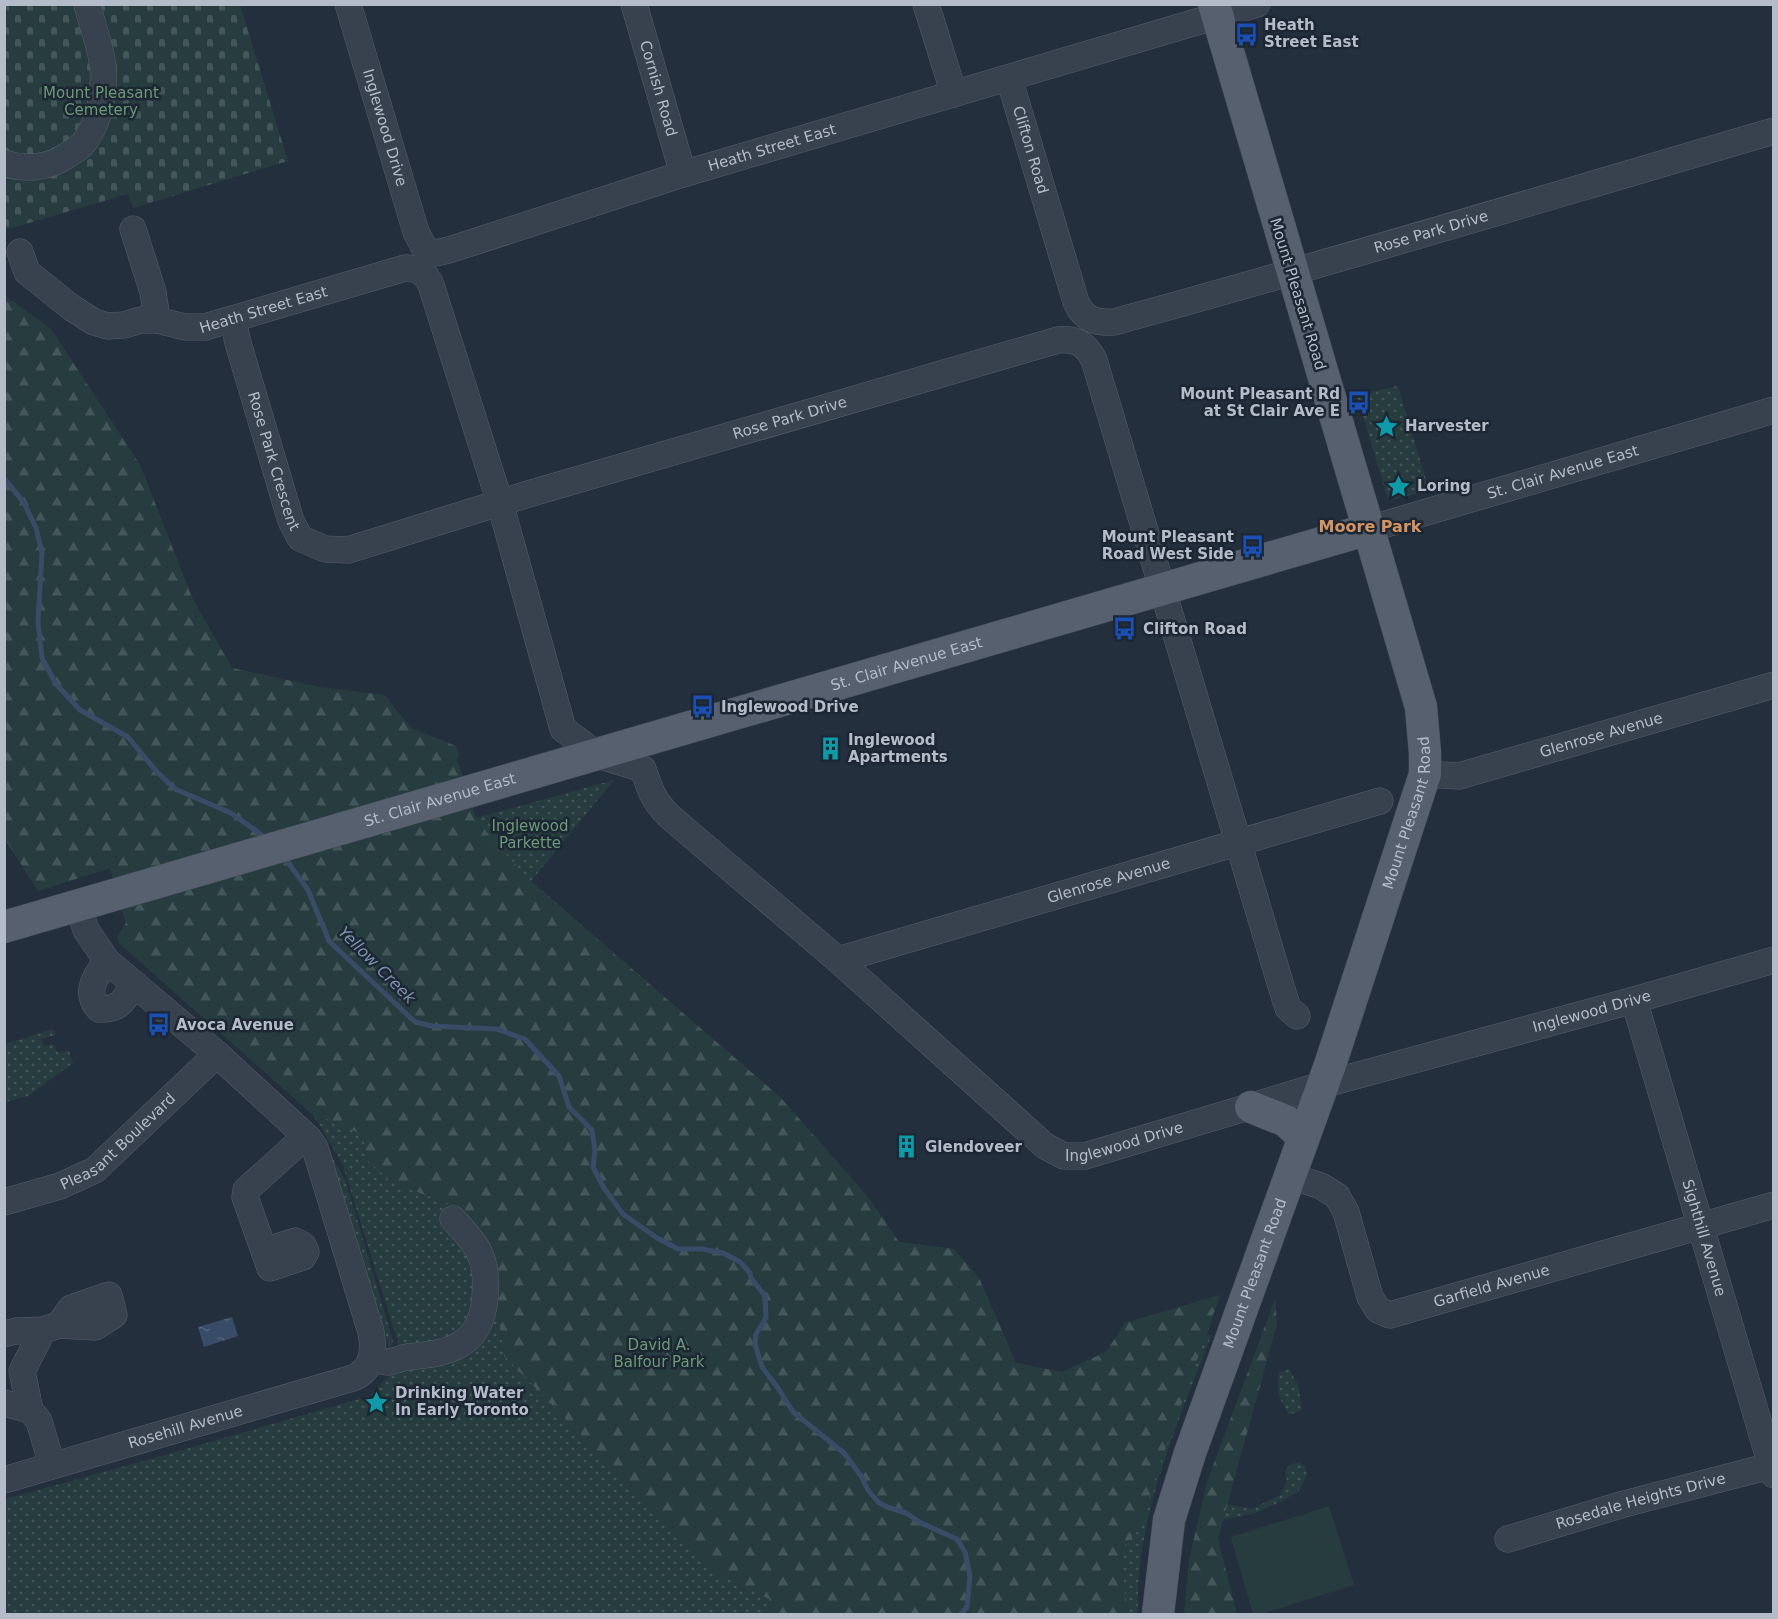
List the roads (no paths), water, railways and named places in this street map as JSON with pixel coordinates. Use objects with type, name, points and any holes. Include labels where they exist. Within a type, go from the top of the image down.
[{"type":"main road","name":"Mount Pleasant Road","points":[[1158,1614],[1169,1520],[1190,1453],[1322,1085],[1425,774],[1421,707],[1215,10]]},
{"type":"main road","name":"St. Clair Avenue East","points":[[4,927],[1369,529]]},
{"type":"main road","points":[[1251,1107],[1286,1121],[1303,1137]]},
{"type":"street","points":[[4,163],[31,167],[56,163],[86,141],[93,129],[102,95],[103,66],[87,4]]},
{"type":"street","name":"Inglewood Drive","points":[[348,4],[416,232],[420,259],[429,279],[500,503],[563,729],[598,755],[643,769],[650,792],[657,804],[669,816],[838,960],[1045,1146],[1064,1156],[1085,1156],[1322,1085],[1773,960]]},
{"type":"street","name":"Cornish Road","points":[[634,4],[683,174]]},
{"type":"street","points":[[926,4],[954,94]]},
{"type":"street","name":"Heath Street East","points":[[20,252],[27,272],[72,308],[94,322],[108,326],[124,325],[141,320],[157,320],[184,327],[206,327],[405,268],[435,253],[683,174],[1010,78],[1215,10],[1257,4]]},
{"type":"street","name":"Clifton Road","points":[[1010,78],[1080,311],[1088,349],[1094,360],[1237,844],[1288,1008],[1297,1016]]},
{"type":"street","name":"Rose Park Drive","points":[[500,503],[1067,339],[1102,323],[1114,322],[1292,273],[1773,131]]},
{"type":"street","points":[[133,229],[153,292],[157,320]]},
{"type":"street","name":"Rose Park Crescent","points":[[233,320],[291,521],[300,538],[325,549],[348,550],[500,503]]},
{"type":"street","name":"St. Clair Avenue East","points":[[1369,529],[1773,410]]},
{"type":"street","name":"Glenrose Avenue","points":[[1425,774],[1459,776],[1773,685]]},
{"type":"street","name":"Glenrose Avenue","points":[[838,960],[1380,801]]},
{"type":"street","points":[[78,905],[86,930],[107,961],[217,1054],[309,1139],[318,1156],[371,1332],[368,1365],[405,1357],[442,1354],[472,1337],[484,1306],[485,1270],[478,1251],[453,1219]]},
{"type":"street","points":[[107,961],[91,988],[93,1002],[99,1009],[111,1010],[118,1006],[135,984]]},
{"type":"street","name":"Sighthill Avenue","points":[[1634,1000],[1699,1226],[1773,1469]]},
{"type":"street","name":"Pleasant Boulevard","points":[[4,1202],[60,1186],[95,1170],[217,1054]]},
{"type":"street","points":[[309,1139],[296,1145],[246,1190],[245,1197],[270,1268],[303,1257],[306,1252],[305,1248],[342,1236]]},
{"type":"street","name":"Garfield Avenue","points":[[1290,1176],[1321,1186],[1337,1196],[1346,1212],[1370,1297],[1378,1310],[1390,1315],[1773,1205]]},
{"type":"street","points":[[4,1334],[51,1328],[22,1371],[30,1410],[39,1421],[52,1465]]},
{"type":"street","name":"Rosehill Avenue","points":[[4,1480],[352,1378],[368,1365]]},
{"type":"street","points":[[4,1403],[30,1410]]},
{"type":"street","name":"Rosedale Heights Drive","points":[[1508,1539],[1624,1504],[1773,1469]]},
{"type":"water","points":[[232,1317],[238,1336],[204,1347],[198,1327]]},
{"type":"waterway","name":"Yellow Creek","points":[[4,478],[24,503],[36,528],[42,553],[38,622],[42,658],[56,684],[80,710],[128,737],[155,770],[175,789],[231,813],[266,838]]},
{"type":"waterway","name":"Yellow Creek","points":[[284,857],[308,890],[329,941],[415,1022],[432,1026],[496,1029],[525,1039],[559,1076],[569,1107],[592,1130],[595,1151],[593,1167],[604,1188],[623,1214],[657,1238],[678,1249],[702,1249],[723,1253],[740,1262],[750,1273],[751,1278],[765,1296],[766,1318],[756,1334],[755,1344],[762,1367],[793,1412],[844,1453],[878,1502],[906,1513],[921,1523],[957,1539],[965,1552],[970,1576],[967,1607],[961,1614]]},
{"type":"place","name":"Heath Street East","points":[[1246,34]]},
{"type":"place","name":"Mount Pleasant Rd at St Clair Ave E","points":[[1358,403]]},
{"type":"place","name":"Harvester","points":[[1387,426]]},
{"type":"place","name":"Loring","points":[[1399,486]]},
{"type":"place","name":"Mount Pleasant Road West Side","points":[[1252,546]]},
{"type":"place","name":"Clifton Road","points":[[1125,629]]},
{"type":"place","name":"Inglewood Drive","points":[[703,707]]},
{"type":"place","name":"Inglewood Apartments","points":[[830,749]]},
{"type":"place","name":"Avoca Avenue","points":[[158,1025]]},
{"type":"place","name":"Glendoveer","points":[[907,1147]]},
{"type":"place","name":"Drinking Water In Early Toronto","points":[[377,1402]]},
{"type":"district","name":"Moore Park","points":[[1370,526]]},
{"type":"park label","name":"Mount Pleasant Cemetery","points":[[101,102]]},
{"type":"park label","name":"Inglewood Parkette","points":[[530,834]]},
{"type":"park label","name":"David A. Balfour Park","points":[[659,1354]]}]
